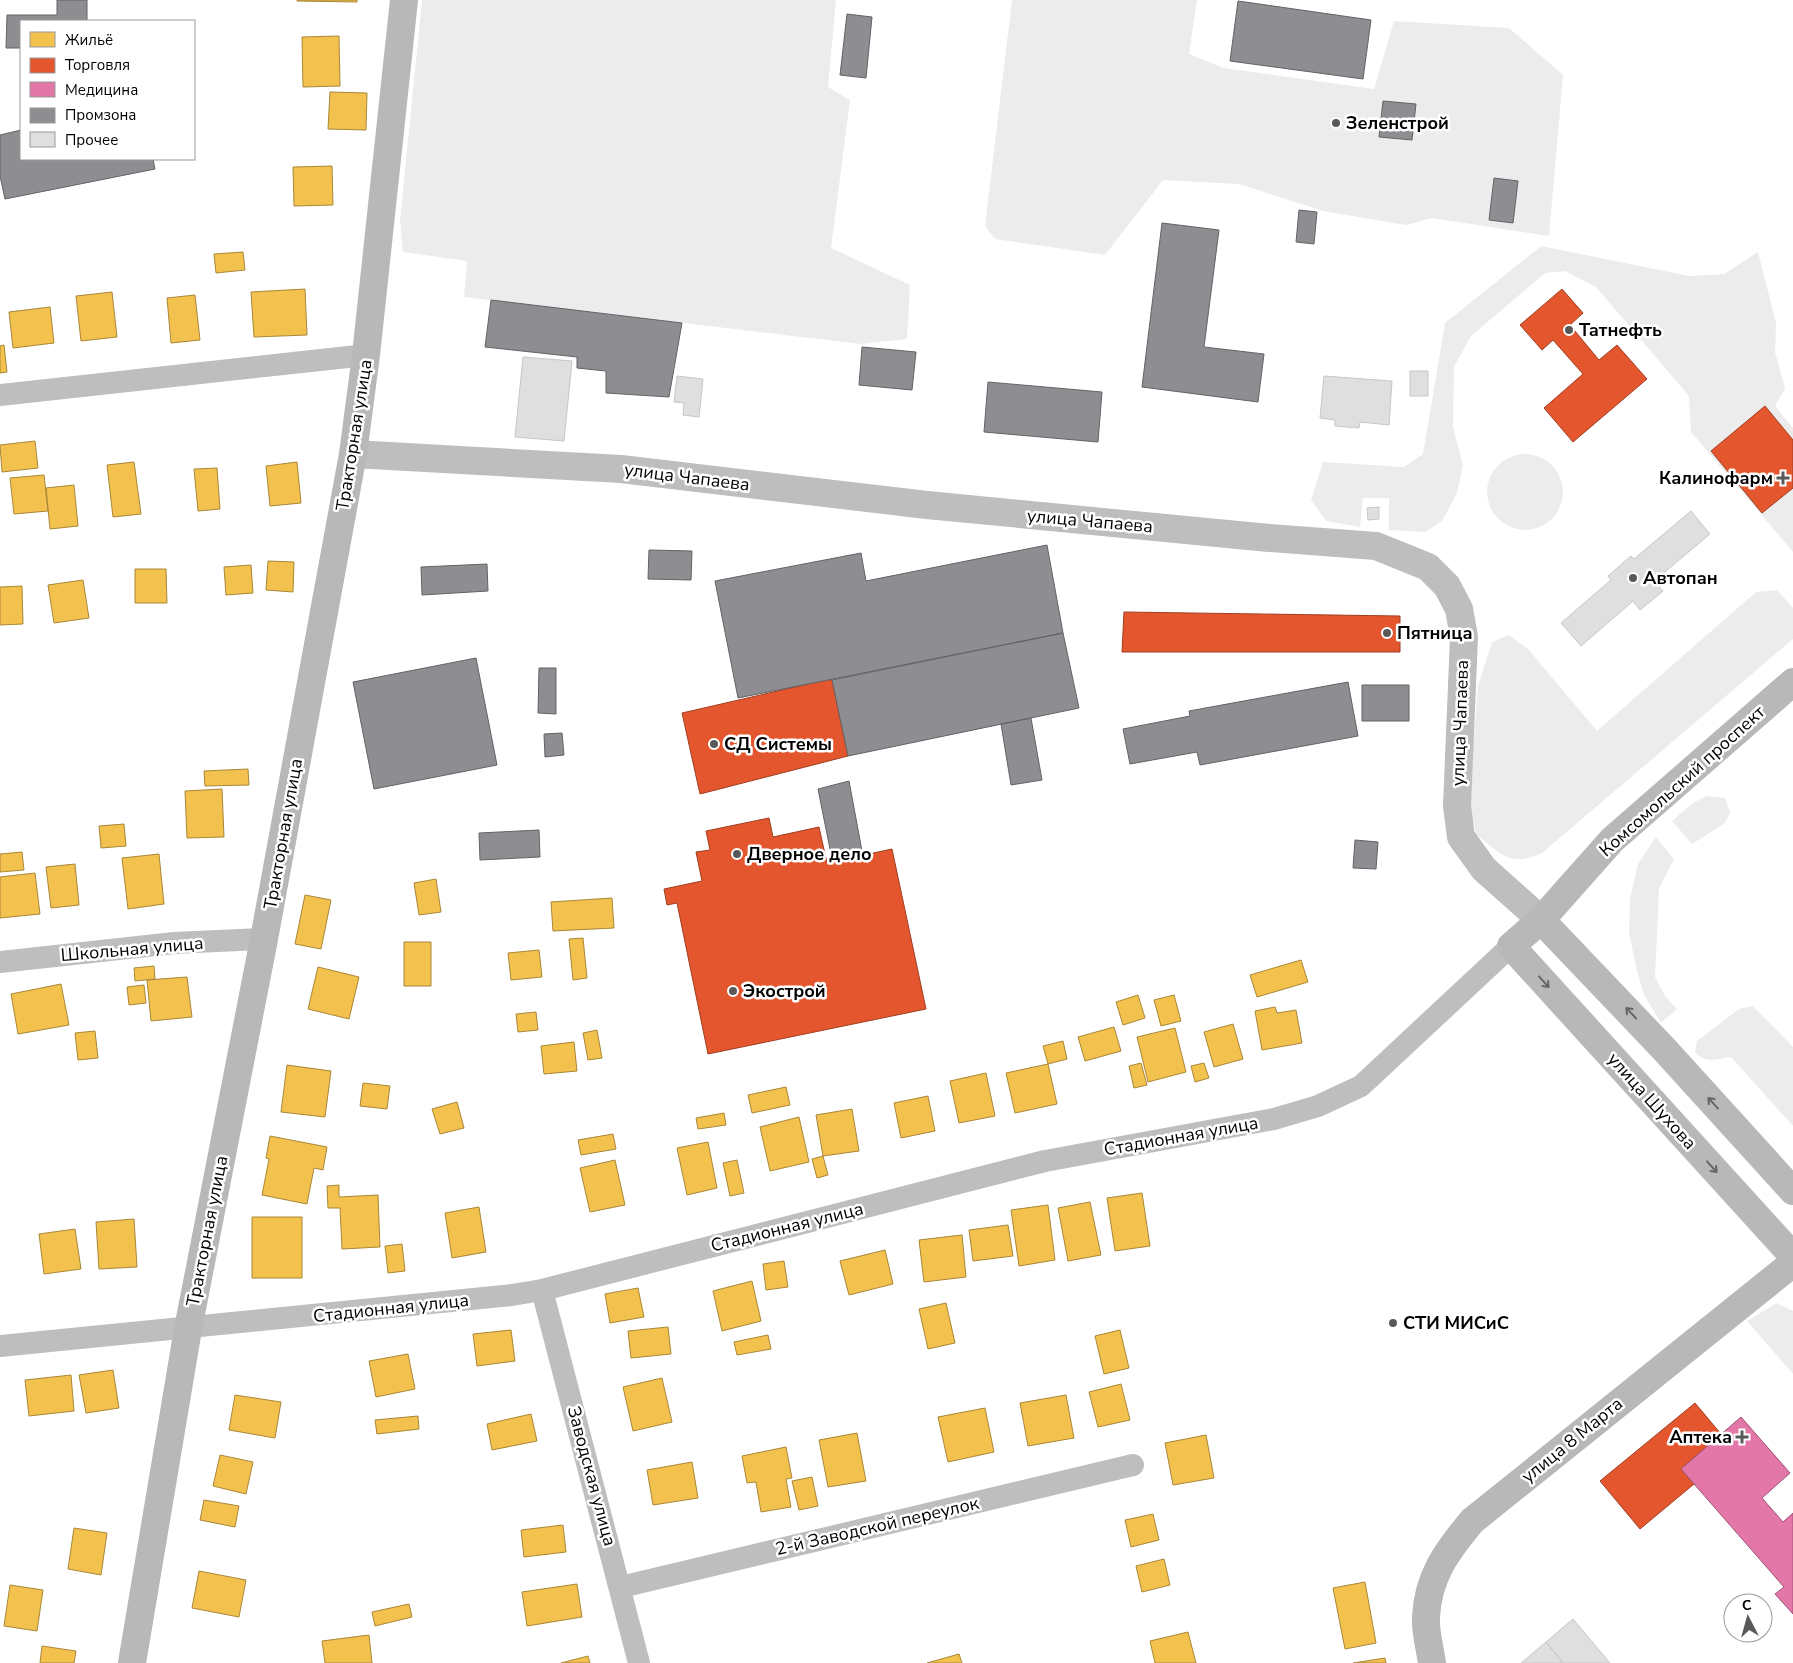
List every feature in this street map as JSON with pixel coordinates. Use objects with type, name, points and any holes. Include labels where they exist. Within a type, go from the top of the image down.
[{"type":"main road","name":"Тракторная улица","points":[[132,1663],[188,1329],[264,939],[353,454],[366,355],[404,0]]},
{"type":"main road","name":"Комсомольский проспект","points":[[1511,946],[1542,920],[1612,840],[1793,682]]},
{"type":"main road","points":[[1542,920],[1671,1056],[1793,1191]]},
{"type":"main road","name":"улица Шухова","points":[[1511,946],[1793,1256]]},
{"type":"main road","name":"улица 8 Марта","points":[[1432,1663],[1426,1618],[1431,1586],[1446,1553],[1472,1521],[1793,1263]]},
{"type":"street","points":[[0,395],[366,355]]},
{"type":"street","name":"улица Чапаева","points":[[353,454],[622,469],[928,506],[1376,546],[1428,567],[1447,586],[1459,609],[1464,637],[1457,806],[1461,837],[1484,869],[1542,920]]},
{"type":"street","name":"Школьная улица","points":[[0,962],[174,943],[264,939]]},
{"type":"street","name":"Стадионная улица","points":[[0,1346],[188,1329],[502,1296],[542,1290],[1045,1161],[1274,1120],[1318,1106],[1361,1086],[1511,946]]},
{"type":"street","name":"Заводская улица","points":[[542,1290],[621,1587],[639,1663]]},
{"type":"street","name":"2-й Заводской переулок","points":[[621,1587],[1134,1465]]},
{"type":"shaded area","points":[[422,0],[836,0],[828,87],[850,100],[831,248],[910,285],[907,339],[861,344],[464,297],[467,261],[403,252],[400,220]]},
{"type":"shaded area","points":[[1012,0],[1197,0],[1189,54],[1224,68],[1374,89],[1394,21],[1509,28],[1563,75],[1549,236],[1432,218],[1406,225],[1323,211],[1239,184],[1163,180],[1105,255],[995,239],[985,226]]},
{"type":"shaded area","points":[[1541,246],[1689,276],[1724,274],[1758,252],[1776,323],[1775,352],[1785,388],[1775,406],[1793,428],[1793,552],[1691,432],[1689,396],[1596,287],[1565,271],[1545,273],[1471,336],[1454,367],[1453,427],[1463,466],[1457,493],[1442,521],[1425,532],[1389,530],[1389,498],[1363,498],[1360,527],[1326,521],[1311,500],[1323,462],[1404,467],[1423,454],[1445,323]]},
{"type":"shaded area","points":[[1533,454],[1546,460],[1557,471],[1563,484],[1561,507],[1546,524],[1533,530],[1517,530],[1504,524],[1489,507],[1487,484],[1493,471],[1510,456]]},
{"type":"shaded area","points":[[1777,590],[1793,608],[1793,639],[1542,853],[1522,859],[1513,859],[1499,852],[1476,834],[1469,801],[1478,686],[1492,642],[1509,635],[1528,649],[1597,731],[1756,592]]},
{"type":"shaded area","points":[[1707,796],[1725,798],[1730,813],[1725,823],[1692,844],[1672,821],[1693,803]]},
{"type":"shaded area","points":[[1656,837],[1674,859],[1659,889],[1655,977],[1665,996],[1677,1009],[1661,1023],[1644,995],[1629,932],[1630,899],[1638,864]]},
{"type":"shaded area","points":[[1753,1006],[1793,1047],[1793,1126],[1731,1057],[1707,1059],[1695,1052],[1697,1041],[1739,1009]]},
{"type":"shaded area","points":[[1777,1303],[1793,1311],[1793,1374],[1747,1321]]},
{"type":"building: Жильё","points":[[357,0],[357,2],[297,1]]},
{"type":"building: Жильё","points":[[339,36],[340,86],[303,87],[302,37]]},
{"type":"building: Жильё","points":[[330,92],[367,93],[366,130],[328,129]]},
{"type":"building: Жильё","points":[[332,166],[333,205],[294,206],[293,167]]},
{"type":"building: Жильё","points":[[243,252],[245,270],[216,273],[214,254]]},
{"type":"building: Жильё","points":[[305,289],[307,335],[254,337],[251,292]]},
{"type":"building: Жильё","points":[[112,292],[117,337],[81,341],[76,296]]},
{"type":"building: Жильё","points":[[195,295],[200,340],[171,343],[167,298]]},
{"type":"building: Жильё","points":[[50,307],[54,343],[13,348],[9,312]]},
{"type":"building: Жильё","points":[[4,345],[7,372],[0,373],[0,346]]},
{"type":"building: Жильё","points":[[35,441],[38,468],[2,472],[0,445]]},
{"type":"building: Жильё","points":[[134,462],[141,514],[113,517],[107,465]]},
{"type":"building: Жильё","points":[[297,462],[301,503],[270,506],[266,466]]},
{"type":"building: Жильё","points":[[217,468],[220,509],[198,511],[194,469]]},
{"type":"building: Жильё","points":[[44,475],[48,511],[14,514],[10,478]]},
{"type":"building: Жильё","points":[[74,485],[78,526],[50,529],[46,488]]},
{"type":"building: Жильё","points":[[268,561],[294,562],[293,592],[266,590]]},
{"type":"building: Жильё","points":[[251,565],[253,593],[226,595],[224,567]]},
{"type":"building: Жильё","points":[[135,569],[166,569],[167,603],[135,603]]},
{"type":"building: Жильё","points":[[83,580],[89,618],[54,623],[48,585]]},
{"type":"building: Жильё","points":[[22,586],[23,624],[0,625],[0,587]]},
{"type":"building: Жильё","points":[[248,769],[249,785],[205,786],[204,771]]},
{"type":"building: Жильё","points":[[222,789],[224,837],[187,838],[185,791]]},
{"type":"building: Жильё","points":[[124,824],[126,846],[101,848],[99,826]]},
{"type":"building: Жильё","points":[[22,852],[24,870],[0,872],[0,854]]},
{"type":"building: Жильё","points":[[159,854],[164,904],[128,909],[122,858]]},
{"type":"building: Жильё","points":[[75,864],[79,905],[51,908],[46,867]]},
{"type":"building: Жильё","points":[[35,873],[40,914],[0,918],[0,877]]},
{"type":"building: Жильё","points":[[436,879],[441,912],[419,915],[414,883]]},
{"type":"building: Жильё","points":[[305,895],[331,900],[321,949],[295,944]]},
{"type":"building: Жильё","points":[[612,898],[614,928],[553,931],[551,902]]},
{"type":"building: Жильё","points":[[583,938],[587,978],[573,980],[569,939]]},
{"type":"building: Жильё","points":[[404,942],[431,942],[431,986],[404,986]]},
{"type":"building: Жильё","points":[[539,950],[542,977],[511,980],[508,953]]},
{"type":"building: Жильё","points":[[1301,960],[1308,982],[1257,997],[1250,975]]},
{"type":"building: Жильё","points":[[154,966],[155,979],[135,981],[134,968]]},
{"type":"building: Жильё","points":[[318,967],[359,977],[349,1019],[308,1009]]},
{"type":"building: Жильё","points":[[187,977],[192,1017],[151,1021],[147,980]]},
{"type":"building: Жильё","points":[[61,984],[69,1025],[18,1034],[11,994]]},
{"type":"building: Жильё","points":[[144,985],[146,1003],[129,1005],[127,987]]},
{"type":"building: Жильё","points":[[1138,995],[1145,1018],[1123,1025],[1116,1002]]},
{"type":"building: Жильё","points":[[1174,995],[1181,1021],[1161,1026],[1154,1000]]},
{"type":"building: Жильё","points":[[1275,1007],[1277,1013],[1296,1010],[1302,1043],[1262,1050],[1255,1011]]},
{"type":"building: Жильё","points":[[536,1012],[538,1030],[518,1032],[516,1014]]},
{"type":"building: Жильё","points":[[1233,1024],[1243,1059],[1214,1067],[1204,1032]]},
{"type":"building: Жильё","points":[[1114,1027],[1121,1051],[1085,1061],[1078,1037]]},
{"type":"building: Жильё","points":[[1175,1028],[1186,1072],[1148,1082],[1137,1037]]},
{"type":"building: Жильё","points":[[597,1030],[602,1058],[588,1060],[583,1033]]},
{"type":"building: Жильё","points":[[95,1031],[98,1058],[78,1060],[75,1033]]},
{"type":"building: Жильё","points":[[1063,1041],[1067,1059],[1048,1064],[1043,1046]]},
{"type":"building: Жильё","points":[[574,1042],[577,1071],[544,1074],[541,1046]]},
{"type":"building: Жильё","points":[[1141,1063],[1147,1085],[1134,1088],[1129,1066]]},
{"type":"building: Жильё","points":[[1204,1063],[1209,1078],[1195,1082],[1191,1066]]},
{"type":"building: Жильё","points":[[1048,1064],[1057,1104],[1015,1113],[1006,1073]]},
{"type":"building: Жильё","points":[[287,1065],[331,1071],[325,1117],[281,1112]]},
{"type":"building: Жильё","points":[[986,1073],[995,1116],[959,1123],[950,1081]]},
{"type":"building: Жильё","points":[[363,1083],[390,1086],[387,1109],[360,1106]]},
{"type":"building: Жильё","points":[[786,1087],[790,1105],[752,1113],[748,1095]]},
{"type":"building: Жильё","points":[[928,1096],[935,1131],[901,1138],[894,1103]]},
{"type":"building: Жильё","points":[[457,1102],[464,1128],[440,1134],[432,1109]]},
{"type":"building: Жильё","points":[[852,1109],[859,1151],[823,1156],[816,1115]]},
{"type":"building: Жильё","points":[[724,1113],[726,1125],[698,1129],[696,1118]]},
{"type":"building: Жильё","points":[[799,1117],[809,1162],[770,1171],[760,1127]]},
{"type":"building: Жильё","points":[[613,1134],[616,1149],[581,1155],[578,1140]]},
{"type":"building: Жильё","points":[[270,1136],[327,1147],[323,1170],[314,1168],[307,1204],[262,1195],[269,1159],[266,1158]]},
{"type":"building: Жильё","points":[[708,1142],[717,1188],[687,1195],[677,1148]]},
{"type":"building: Жильё","points":[[823,1156],[828,1175],[817,1178],[812,1159]]},
{"type":"building: Жильё","points":[[615,1160],[625,1205],[590,1212],[580,1168]]},
{"type":"building: Жильё","points":[[737,1160],[744,1193],[730,1196],[723,1163]]},
{"type":"building: Жильё","points":[[339,1185],[339,1197],[378,1195],[380,1247],[342,1249],[340,1208],[328,1208],[327,1186]]},
{"type":"building: Жильё","points":[[1142,1193],[1150,1246],[1115,1251],[1107,1198]]},
{"type":"building: Жильё","points":[[1090,1202],[1101,1255],[1068,1261],[1058,1208]]},
{"type":"building: Жильё","points":[[1048,1205],[1055,1260],[1019,1266],[1011,1210]]},
{"type":"building: Жильё","points":[[479,1207],[486,1252],[452,1258],[445,1213]]},
{"type":"building: Жильё","points":[[252,1217],[302,1217],[302,1278],[252,1278]]},
{"type":"building: Жильё","points":[[134,1219],[137,1267],[99,1269],[96,1222]]},
{"type":"building: Жильё","points":[[1008,1225],[1013,1256],[973,1261],[969,1230]]},
{"type":"building: Жильё","points":[[75,1229],[81,1269],[44,1274],[39,1234]]},
{"type":"building: Жильё","points":[[962,1235],[966,1277],[924,1282],[919,1240]]},
{"type":"building: Жильё","points":[[402,1244],[405,1271],[388,1273],[385,1246]]},
{"type":"building: Жильё","points":[[885,1250],[893,1284],[849,1295],[840,1261]]},
{"type":"building: Жильё","points":[[784,1261],[788,1287],[766,1290],[763,1264]]},
{"type":"building: Жильё","points":[[752,1281],[761,1321],[722,1331],[713,1291]]},
{"type":"building: Жильё","points":[[638,1288],[644,1317],[610,1323],[605,1294]]},
{"type":"building: Жильё","points":[[946,1303],[955,1343],[928,1349],[919,1309]]},
{"type":"building: Жильё","points":[[668,1327],[671,1354],[631,1358],[628,1331]]},
{"type":"building: Жильё","points":[[511,1330],[515,1361],[477,1366],[473,1334]]},
{"type":"building: Жильё","points":[[1120,1330],[1129,1368],[1104,1374],[1095,1336]]},
{"type":"building: Жильё","points":[[768,1335],[771,1349],[737,1355],[734,1342]]},
{"type":"building: Жильё","points":[[408,1354],[415,1389],[376,1397],[369,1361]]},
{"type":"building: Жильё","points":[[113,1370],[119,1408],[86,1413],[79,1375]]},
{"type":"building: Жильё","points":[[71,1375],[74,1411],[29,1416],[25,1380]]},
{"type":"building: Жильё","points":[[662,1378],[672,1422],[633,1431],[623,1387]]},
{"type":"building: Жильё","points":[[1121,1384],[1130,1420],[1098,1427],[1089,1392]]},
{"type":"building: Жильё","points":[[235,1395],[281,1402],[275,1438],[229,1430]]},
{"type":"building: Жильё","points":[[1066,1395],[1074,1438],[1028,1446],[1020,1403]]},
{"type":"building: Жильё","points":[[985,1408],[994,1452],[948,1462],[938,1417]]},
{"type":"building: Жильё","points":[[531,1414],[537,1441],[492,1450],[487,1424]]},
{"type":"building: Жильё","points":[[418,1416],[419,1429],[377,1434],[375,1420]]},
{"type":"building: Жильё","points":[[857,1433],[866,1481],[828,1487],[819,1440]]},
{"type":"building: Жильё","points":[[1206,1435],[1214,1478],[1173,1485],[1165,1443]]},
{"type":"building: Жильё","points":[[786,1447],[792,1478],[786,1479],[791,1507],[761,1512],[756,1482],[747,1483],[742,1456]]},
{"type":"building: Жильё","points":[[220,1455],[253,1462],[246,1494],[213,1486]]},
{"type":"building: Жильё","points":[[692,1462],[698,1498],[653,1505],[647,1470]]},
{"type":"building: Жильё","points":[[812,1477],[818,1506],[799,1510],[792,1481]]},
{"type":"building: Жильё","points":[[204,1500],[239,1506],[235,1527],[200,1520]]},
{"type":"building: Жильё","points":[[1153,1514],[1159,1540],[1131,1547],[1125,1520]]},
{"type":"building: Жильё","points":[[563,1525],[566,1552],[524,1557],[521,1530]]},
{"type":"building: Жильё","points":[[74,1528],[107,1533],[101,1575],[68,1569]]},
{"type":"building: Жильё","points":[[1164,1559],[1170,1585],[1142,1592],[1136,1566]]},
{"type":"building: Жильё","points":[[199,1571],[246,1580],[239,1617],[192,1608]]},
{"type":"building: Жильё","points":[[1365,1582],[1376,1643],[1345,1649],[1333,1588]]},
{"type":"building: Жильё","points":[[577,1584],[582,1617],[527,1626],[522,1592]]},
{"type":"building: Жильё","points":[[10,1585],[43,1590],[37,1631],[4,1626]]},
{"type":"building: Жильё","points":[[409,1604],[412,1617],[375,1626],[372,1612]]},
{"type":"building: Жильё","points":[[1188,1632],[1196,1663],[1155,1663],[1150,1641]]},
{"type":"building: Жильё","points":[[369,1635],[372,1663],[325,1663],[322,1641]]},
{"type":"building: Жильё","points":[[42,1646],[76,1651],[74,1663],[40,1663]]},
{"type":"building: Жильё","points":[[959,1654],[962,1663],[927,1663]]},
{"type":"building: Жильё","points":[[588,1656],[590,1663],[561,1663]]},
{"type":"building: Жильё","points":[[1385,1658],[1386,1663],[1353,1663]]},
{"type":"building: Торговля","points":[[1562,289],[1583,313],[1570,325],[1599,360],[1617,345],[1647,379],[1573,442],[1544,408],[1583,374],[1553,340],[1542,350],[1520,325]]},
{"type":"building: Торговля","points":[[1765,406],[1793,440],[1793,488],[1762,513],[1711,451]]},
{"type":"building: Торговля","points":[[1124,612],[1400,616],[1400,652],[1122,652]]},
{"type":"building: Торговля","points":[[832,680],[848,756],[700,794],[682,713]]},
{"type":"building: Торговля","points":[[769,818],[773,837],[819,827],[827,863],[892,849],[926,1009],[708,1054],[677,903],[667,905],[664,889],[702,881],[696,852],[710,850],[706,831]]},
{"type":"building: Торговля","points":[[1695,1403],[1721,1434],[1681,1469],[1694,1484],[1640,1529],[1600,1481]]},
{"type":"building: Медицина","points":[[1741,1417],[1790,1473],[1762,1498],[1783,1522],[1793,1513],[1793,1614],[1775,1594],[1784,1587],[1681,1469]]},
{"type":"building: Промзона","points":[[57,0],[87,0],[87,20],[20,20],[20,48],[6,48],[7,15],[57,15]]},
{"type":"building: Промзона","points":[[1238,1],[1371,20],[1363,79],[1230,61]]},
{"type":"building: Промзона","points":[[847,14],[872,17],[866,78],[840,75]]},
{"type":"building: Промзона","points":[[1383,101],[1416,104],[1412,140],[1379,137]]},
{"type":"building: Промзона","points":[[20,130],[20,160],[153,160],[155,169],[5,199],[0,176],[0,135]]},
{"type":"building: Промзона","points":[[1494,178],[1518,181],[1513,223],[1489,220]]},
{"type":"building: Промзона","points":[[1299,210],[1317,212],[1314,244],[1296,242]]},
{"type":"building: Промзона","points":[[1162,223],[1219,230],[1204,347],[1264,354],[1258,402],[1142,387]]},
{"type":"building: Промзона","points":[[491,300],[682,323],[669,397],[606,393],[606,371],[577,368],[577,357],[485,347]]},
{"type":"building: Промзона","points":[[862,347],[916,352],[912,390],[859,385]]},
{"type":"building: Промзона","points":[[988,382],[1102,392],[1098,442],[984,432]]},
{"type":"building: Промзона","points":[[1047,545],[1063,633],[738,698],[715,581],[861,553],[866,581]]},
{"type":"building: Промзона","points":[[649,550],[692,551],[691,580],[648,579]]},
{"type":"building: Промзона","points":[[487,564],[488,591],[422,595],[421,567]]},
{"type":"building: Промзона","points":[[1063,633],[1079,708],[848,756],[832,680]]},
{"type":"building: Промзона","points":[[476,658],[497,765],[374,789],[353,682]]},
{"type":"building: Промзона","points":[[539,668],[556,668],[556,714],[538,713]]},
{"type":"building: Промзона","points":[[1348,682],[1358,736],[1200,765],[1197,752],[1130,764],[1123,729],[1190,716],[1189,711]]},
{"type":"building: Промзона","points":[[1362,685],[1409,685],[1409,721],[1362,721]]},
{"type":"building: Промзона","points":[[1031,718],[1042,780],[1011,785],[1001,724]]},
{"type":"building: Промзона","points":[[562,733],[564,755],[545,757],[544,734]]},
{"type":"building: Промзона","points":[[849,781],[862,851],[832,859],[818,789]]},
{"type":"building: Промзона","points":[[539,830],[540,857],[480,860],[479,833]]},
{"type":"building: Промзона","points":[[1355,840],[1378,842],[1376,869],[1353,868]]},
{"type":"building: Прочее","points":[[523,357],[572,361],[564,441],[515,437]]},
{"type":"building: Прочее","points":[[1410,371],[1428,371],[1428,396],[1410,396]]},
{"type":"building: Прочее","points":[[677,376],[703,379],[699,417],[683,415],[684,403],[674,402]]},
{"type":"building: Прочее","points":[[1324,376],[1392,381],[1389,425],[1360,422],[1359,428],[1335,426],[1335,420],[1320,418]]},
{"type":"building: Прочее","points":[[1379,507],[1379,519],[1368,520],[1367,508]]},
{"type":"building: Прочее","name":"Автопан","points":[[1691,511],[1710,534],[1654,581],[1663,591],[1640,610],[1633,601],[1581,646],[1561,623],[1611,580],[1608,576],[1631,556],[1634,559]]},
{"type":"building: Прочее","points":[[1573,1619],[1610,1663],[1563,1663],[1546,1642]]},
{"type":"building: Прочее","points":[[1546,1642],[1563,1663],[1521,1663]]},
{"type":"place","name":"Зеленстрой","points":[[1336,123]]},
{"type":"place","name":"Татнефть","points":[[1569,330]]},
{"type":"place","name":"Калинофарм","points":[[1783,478]]},
{"type":"place","name":"Автопан","points":[[1633,578]]},
{"type":"place","name":"Пятница","points":[[1387,633]]},
{"type":"place","name":"СД Системы","points":[[714,744]]},
{"type":"place","name":"Дверное дело","points":[[737,854]]},
{"type":"place","name":"Экострой","points":[[733,991]]},
{"type":"place","name":"СТИ МИСиС","points":[[1393,1323]]},
{"type":"place","name":"Аптека","points":[[1742,1437]]}]
